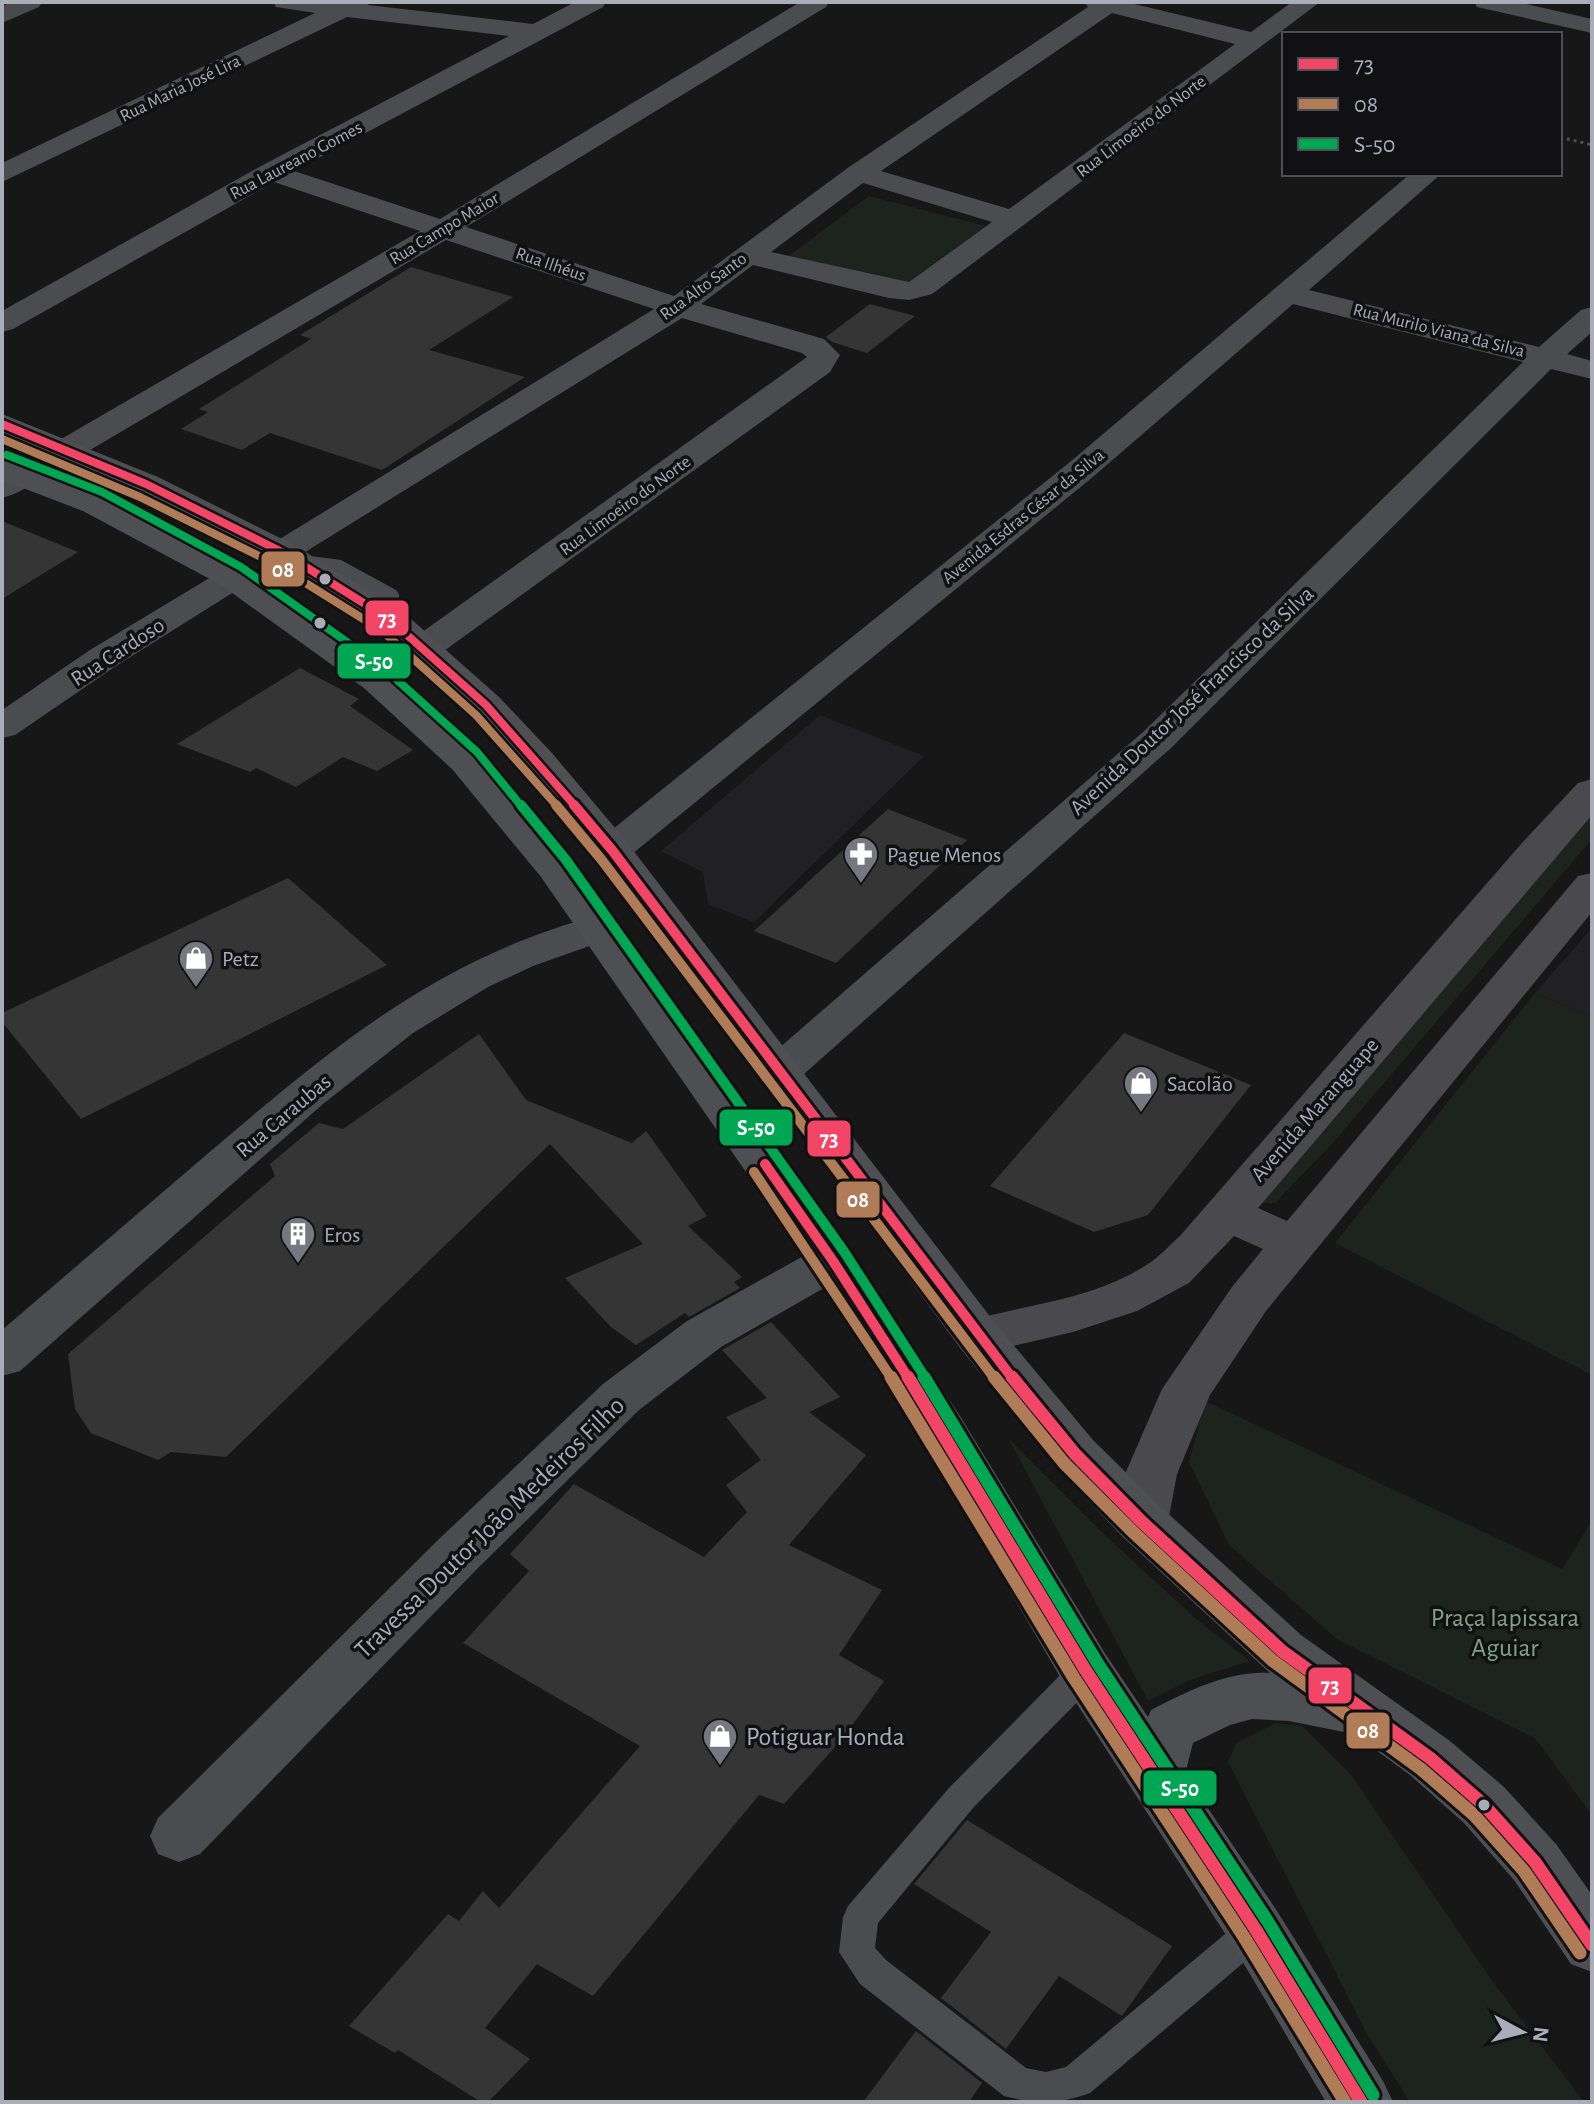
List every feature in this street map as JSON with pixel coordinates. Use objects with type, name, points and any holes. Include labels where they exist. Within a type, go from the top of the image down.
[{"type":"main road","points":[[2,16],[30,2]]},
{"type":"main road","points":[[2,424],[68,449],[220,518],[288,556],[389,619],[486,705],[538,761],[612,850],[978,1336],[1075,1454],[1142,1522],[1282,1651],[1362,1712],[1430,1758],[1484,1805],[1535,1862],[1592,1945]]},
{"type":"main road","points":[[9,477],[95,504],[233,578],[377,680],[466,761],[555,868],[600,928],[833,1261],[942,1430],[1086,1671],[1256,1930],[1361,2102]]},
{"type":"main road","name":"Avenida Maranguape","points":[[978,1336],[1086,1310],[1163,1277],[1196,1249],[1592,791]]},
{"type":"main road","points":[[1142,1522],[1151,1474],[1187,1389],[1249,1299],[1592,885]]},
{"type":"main road","points":[[1225,1212],[1295,1244]]},
{"type":"main road","points":[[1156,1779],[1159,1756],[1171,1727],[1228,1703],[1254,1696],[1310,1701],[1362,1712]]},
{"type":"street","points":[[285,2],[350,6],[535,32]]},
{"type":"street","name":"Rua Laureano Gomes","points":[[2,323],[271,172],[594,2]]},
{"type":"street","name":"Rua Campo Maior","points":[[68,449],[445,228],[817,2]]},
{"type":"street","name":"Rua Limoeiro do Norte","points":[[747,255],[889,289],[915,290],[936,279],[1308,2]]},
{"type":"street","points":[[1486,2],[1591,26]]},
{"type":"street","points":[[1105,3],[1255,41]]},
{"type":"street","name":"Rua Alto Santo","points":[[288,556],[678,307],[859,173],[1105,3]]},
{"type":"street","name":"Rua Maria José Lira","points":[[2,174],[350,6]]},
{"type":"street","points":[[1570,46],[1591,26]]},
{"type":"street","name":"Rua Ilhéus","points":[[271,172],[678,307],[813,346],[823,352],[824,360]]},
{"type":"street","points":[[859,173],[1015,220]]},
{"type":"street","name":"Avenida Esdras César da Silva","points":[[612,850],[1082,469],[1425,176]]},
{"type":"street","name":"Rua Murilo Viana da Silva","points":[[1286,293],[1592,370]]},
{"type":"street","name":"Avenida Doutor José Francisco da Silva","points":[[779,1072],[1157,740],[1546,357],[1592,316]]},
{"type":"street","name":"Rua Limoeiro do Norte","points":[[424,648],[824,360]]},
{"type":"street","name":"Rua Cardoso","points":[[2,727],[103,658],[233,578]]},
{"type":"street","name":"Rua Caraubas","points":[[2,1358],[307,1093],[398,1023],[473,977],[518,957],[600,928]]},
{"type":"street","name":"Travessa Doutor João Medeiros Filho","points":[[179,1836],[458,1554],[621,1397],[704,1334],[833,1261]]},
{"type":"lane","points":[[1086,1671],[961,1798],[861,1917],[857,1952],[873,1972],[1017,2084],[1046,2090],[1077,2081],[1256,1930]]},
{"type":"path","points":[[1562,138],[1592,145]]},
{"type":"shaded area","points":[[820,715],[924,756],[754,922],[708,904],[703,872],[661,851]]},
{"type":"shaded area","points":[[1592,928],[1592,1017],[1535,993]]},
{"type":"green space","points":[[869,196],[986,226],[901,287],[786,258]]},
{"type":"green space","points":[[1592,802],[1592,839],[1332,1144],[1275,1203],[1257,1203]]},
{"type":"green space","points":[[1535,993],[1592,1017],[1592,1375],[1335,1243]]},
{"type":"green space","name":"Praça Iapissara Aguiar","points":[[1205,1401],[1562,1569],[1592,1521],[1592,1815],[1535,1738],[1338,1640],[1229,1545],[1189,1462]]},
{"type":"green space","points":[[1009,1439],[1109,1539],[1196,1619],[1250,1661],[1190,1680],[1148,1701]]},
{"type":"green space","points":[[1276,1723],[1302,1726],[1351,1775],[1493,1982],[1584,2102],[1410,2102],[1367,2034],[1228,1762],[1236,1743]]},
{"type":"building","points":[[411,267],[513,297],[429,350],[525,377],[382,470],[270,433],[242,450],[181,429],[208,412],[199,409],[311,339],[300,335]]},
{"type":"building","points":[[870,304],[915,316],[867,353],[832,342],[826,337]]},
{"type":"building","points":[[2,521],[78,552],[2,599]]},
{"type":"building","points":[[300,668],[359,699],[350,706],[413,750],[377,771],[343,757],[296,787],[256,768],[250,772],[177,744]]},
{"type":"building","name":"Pague Menos","points":[[888,809],[967,840],[836,963],[754,931]]},
{"type":"building","name":"Petz","points":[[288,878],[387,965],[81,1119],[2,1022],[2,1013]]},
{"type":"building","name":"Sacolão","points":[[1124,1033],[1251,1085],[1148,1215],[1094,1232],[990,1186]]},
{"type":"building","name":"Eros","points":[[479,1034],[526,1100],[632,1143],[646,1131],[707,1216],[688,1226],[742,1277],[734,1282],[740,1288],[689,1317],[685,1313],[636,1345],[611,1327],[565,1278],[643,1244],[550,1144],[226,1457],[171,1452],[158,1460],[91,1433],[75,1409],[68,1354],[275,1176],[270,1164],[319,1123],[343,1129]]},
{"type":"building","name":"Potiguar Honda","points":[[771,1322],[840,1397],[809,1412],[866,1455],[789,1545],[882,1590],[839,1655],[884,1681],[843,1738],[784,1804],[759,1795],[593,1996],[537,1964],[485,2028],[530,2059],[488,2102],[481,2102],[398,2050],[395,2053],[349,2026],[448,1914],[459,1921],[483,1891],[499,1908],[640,1746],[463,1643],[529,1571],[510,1554],[574,1484],[704,1557],[747,1512],[726,1485],[761,1460],[726,1417],[767,1398],[722,1350]]},
{"type":"building","points":[[967,1820],[1172,1946],[1122,2016],[1059,1976],[1006,2049],[941,1998],[991,1932],[914,1884]]},
{"type":"building","points":[[916,2031],[982,2083],[969,2102],[863,2102]]},
{"type":"transit line","name":"73","points":[[2,424],[146,484],[282,552],[389,619],[486,705],[538,761],[612,850],[978,1336],[1075,1454],[1142,1522],[1282,1651],[1430,1758],[1484,1805],[1535,1862],[1592,1945]]},
{"type":"transit line","name":"08","points":[[2,439],[140,497],[275,564],[381,630],[476,715],[527,770],[601,859],[967,1344],[1064,1463],[1133,1532],[1273,1661],[1421,1769],[1474,1815],[1524,1871],[1580,1953]]},
{"type":"transit line","name":"S-50","points":[[7,455],[102,492],[241,567],[385,669],[477,752],[566,860],[845,1253],[954,1423],[1098,1664],[1268,1922],[1373,2095]]},
{"type":"transit line","name":"73","points":[[765,1164],[833,1261],[942,1430],[1086,1671],[1256,1930],[1361,2102]]},
{"type":"transit line","name":"08","points":[[754,1172],[930,1437],[1074,1678],[1244,1937],[1345,2102]]},
{"type":"place","name":"Pague Menos","points":[[861,885]]},
{"type":"place","name":"Petz","points":[[196,989]]},
{"type":"place","name":"Sacolão","points":[[1141,1114]]},
{"type":"place","name":"Eros","points":[[298,1265]]},
{"type":"place","name":"Potiguar Honda","points":[[720,1767]]}]
